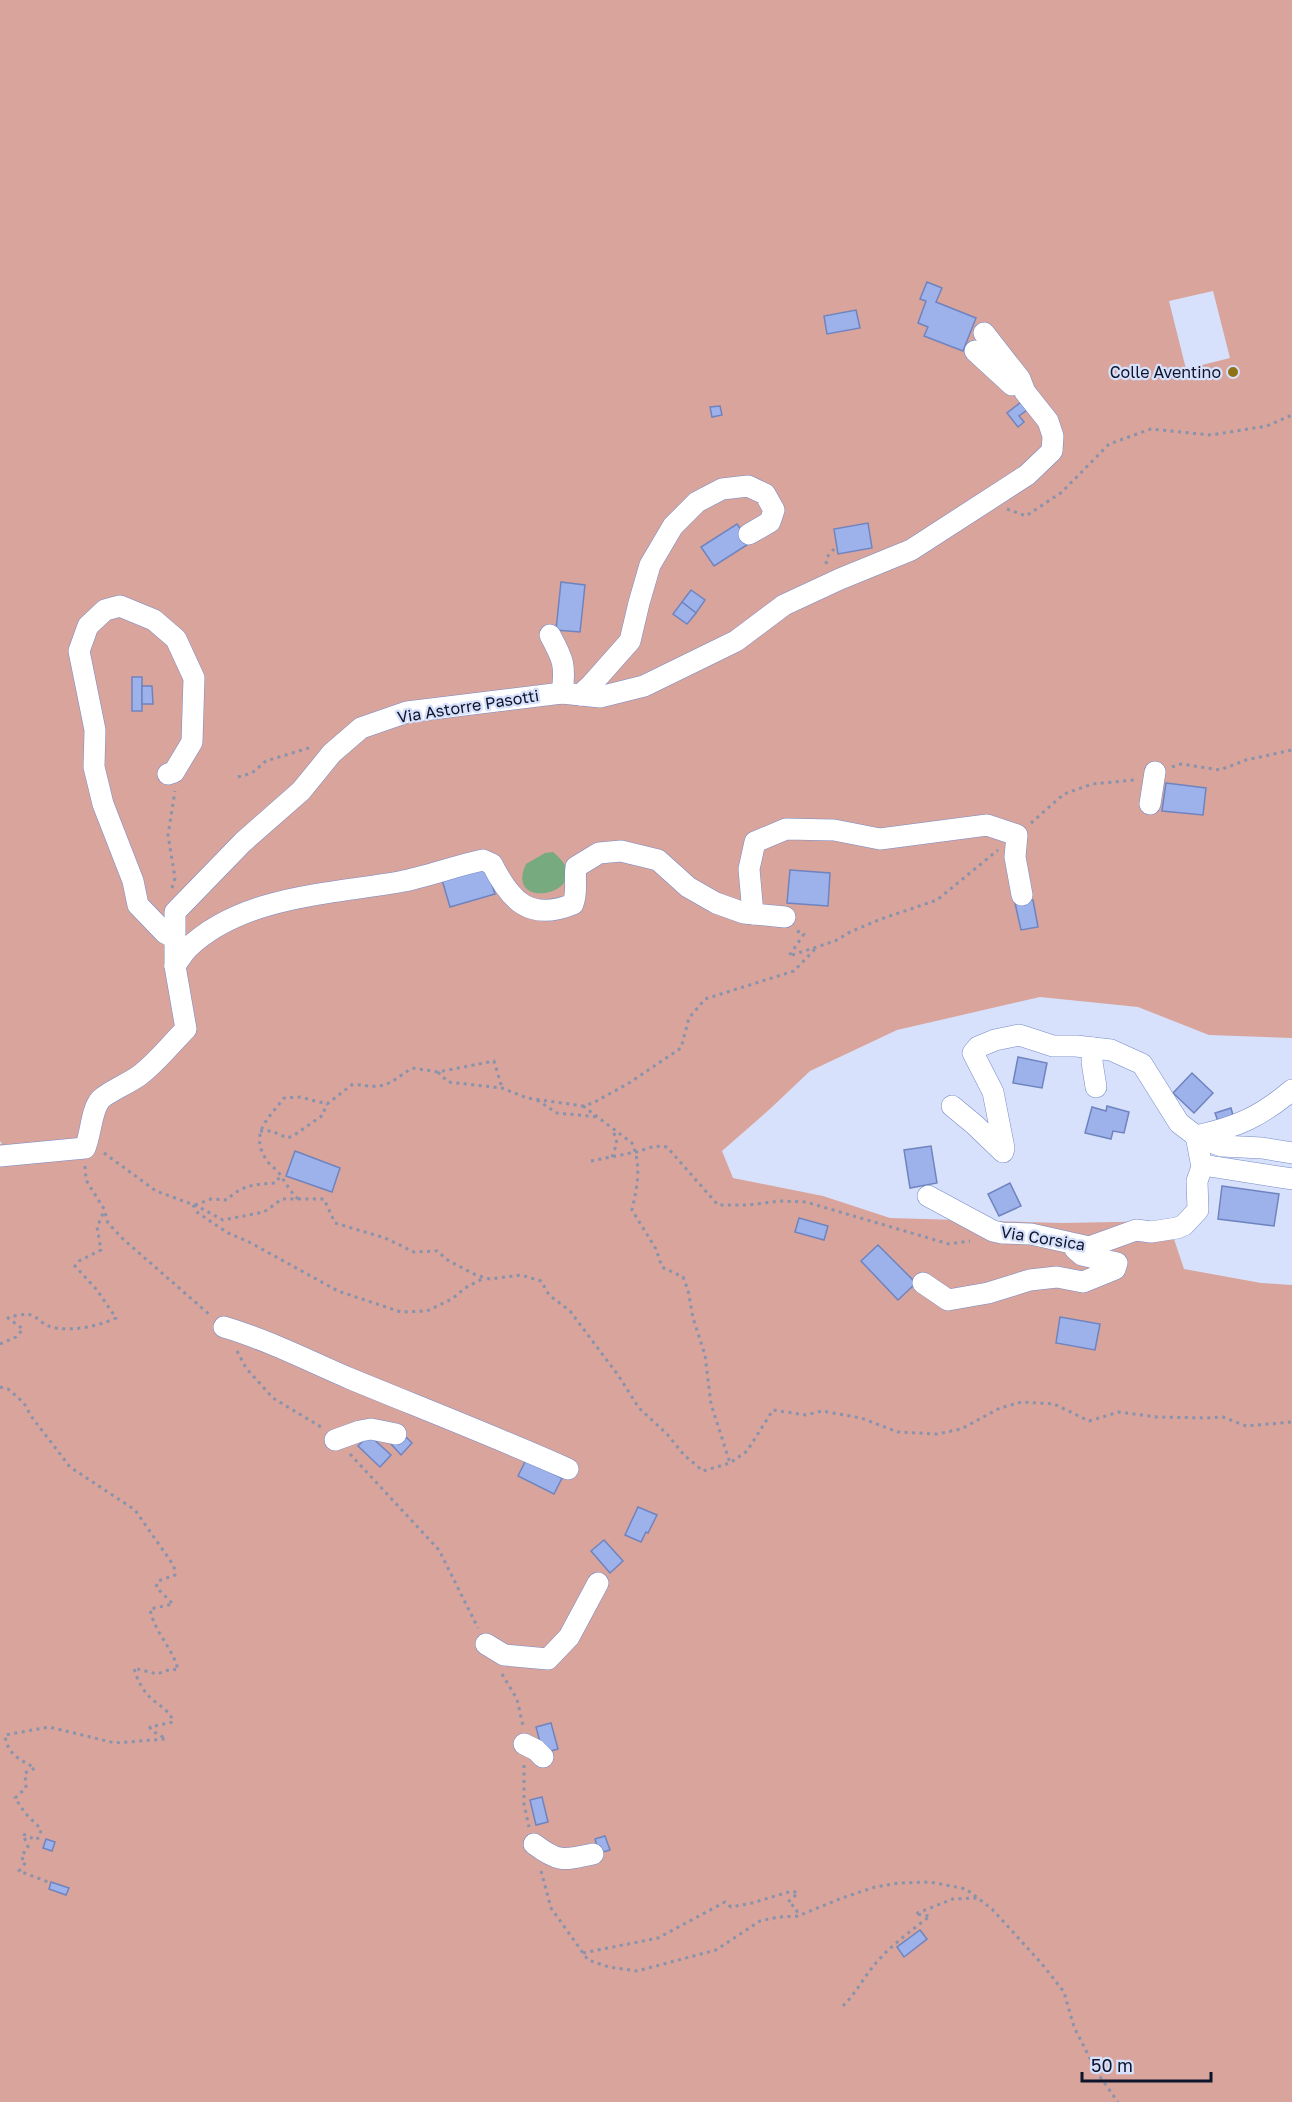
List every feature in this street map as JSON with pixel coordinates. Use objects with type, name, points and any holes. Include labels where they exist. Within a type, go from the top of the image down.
[{"type":"street","name":"Via Astorre Pasotti","points":[[85,1148],[100,1100],[157,1061],[186,1029],[175,966],[175,912],[243,842],[301,791],[332,753],[361,728],[407,712],[571,694],[600,697],[644,686],[736,641],[784,605],[910,550],[1027,476],[1052,451],[1053,436],[1048,421],[1025,392],[1020,379],[979,342]]},
{"type":"street","points":[[550,635],[562,657],[564,679],[571,694],[591,685],[630,641],[650,565],[673,526],[697,502],[722,489],[748,486],[765,494],[774,510],[770,522],[749,534]]},
{"type":"street","points":[[172,780],[174,772],[192,742],[194,678],[176,639],[154,620],[120,606],[105,609],[88,626],[79,651],[95,730],[94,766],[103,804],[133,881],[138,905],[165,933],[175,938]]},
{"type":"street","points":[[1150,804],[1155,772]]},
{"type":"street","points":[[753,914],[749,869],[755,842],[786,829],[834,830],[880,839],[987,825],[1017,835],[1015,856],[1022,895]]},
{"type":"street","points":[[175,966],[188,948],[218,925],[266,906],[322,893],[398,882],[483,860],[492,864],[509,893],[521,905],[543,909],[563,908],[573,904],[577,892],[573,882],[576,867],[599,853],[621,851],[658,860],[693,891],[716,903],[790,924]]},
{"type":"street","points":[[952,1106],[1002,1152],[1004,1148],[993,1092],[973,1053],[978,1047],[995,1040],[1018,1035],[1053,1046],[1111,1050],[1142,1064],[1179,1123],[1196,1137],[1222,1146],[1262,1148],[1292,1153]]},
{"type":"street","points":[[1093,1048],[1092,1062],[1096,1087]]},
{"type":"street","points":[[1196,1137],[1221,1131],[1252,1118],[1287,1099]]},
{"type":"street","name":"Via Corsica","points":[[928,1196],[982,1232],[993,1230],[1002,1233],[1031,1234],[1089,1247],[1136,1230],[1151,1232],[1184,1226],[1198,1210],[1197,1181],[1202,1167],[1196,1137]]},
{"type":"street","points":[[0,1156],[85,1148]]},
{"type":"street","points":[[1209,1166],[1292,1179]]},
{"type":"street","points":[[923,1283],[948,1300],[988,1293],[1030,1281],[1058,1277],[1083,1282],[1116,1269],[1116,1263],[1082,1255],[1068,1242]]},
{"type":"street","points":[[224,1327],[244,1333],[501,1439],[568,1469]]},
{"type":"street","points":[[335,1440],[371,1429],[396,1434]]},
{"type":"street","points":[[486,1644],[504,1655],[548,1659],[569,1637],[598,1583]]},
{"type":"street","points":[[524,1744],[536,1750],[543,1757]]},
{"type":"street","points":[[534,1844],[553,1858],[565,1859],[593,1854]]},
{"type":"path","points":[[1050,501],[1062,492],[1109,444],[1151,429],[1211,435],[1267,426],[1292,414]]},
{"type":"path","points":[[238,777],[252,773],[266,761],[278,757],[324,743],[343,744]]},
{"type":"path","points":[[790,924],[804,934],[789,956],[835,941],[881,919],[937,900],[1064,794],[1092,784],[1139,779],[1181,764],[1220,770],[1246,760],[1292,750]]},
{"type":"path","points":[[170,896],[175,878],[168,835],[172,780]]},
{"type":"path","points":[[438,1072],[448,1082],[502,1088],[527,1098],[583,1106],[593,1103],[629,1083],[681,1048],[689,1018],[705,999],[794,971],[817,946]]},
{"type":"path","points":[[260,1131],[272,1131],[287,1138],[293,1136],[323,1114],[327,1104],[353,1084],[383,1086],[412,1068],[438,1072],[494,1061],[502,1088]]},
{"type":"path","points":[[298,1199],[278,1171],[266,1161],[258,1143],[260,1131],[284,1098],[300,1097],[327,1104]]},
{"type":"path","points":[[535,1099],[557,1113],[599,1117]]},
{"type":"path","points":[[583,1106],[632,1143],[636,1152],[639,1166],[632,1210],[656,1249],[662,1267],[683,1277],[705,1354],[711,1404],[730,1463]]},
{"type":"path","points":[[612,1127],[617,1143],[612,1157]]},
{"type":"path","points":[[591,1161],[655,1146],[667,1147],[718,1205],[748,1205],[780,1201],[806,1202],[949,1244],[982,1232]]},
{"type":"path","points":[[85,1148],[105,1153],[156,1191],[193,1205],[223,1220],[264,1212],[282,1199],[324,1199],[335,1223],[385,1238],[414,1252],[437,1251],[449,1261],[490,1279],[521,1275],[540,1281],[549,1295],[570,1311],[639,1408],[667,1434],[684,1455],[703,1471],[730,1463],[747,1451],[773,1410],[806,1415],[822,1411],[861,1418],[898,1432],[937,1434],[961,1429],[1000,1408],[1022,1402],[1054,1404],[1089,1421],[1119,1412],[1157,1417],[1223,1417],[1246,1426],[1292,1422]]},
{"type":"path","points":[[193,1205],[212,1200],[227,1200],[236,1190],[276,1183],[280,1176]]},
{"type":"path","points":[[193,1205],[198,1213],[228,1233],[249,1242],[338,1291],[401,1312],[427,1311],[452,1299],[465,1288],[485,1277]]},
{"type":"path","points":[[0,1344],[16,1337],[24,1329],[8,1318],[22,1314],[33,1315],[54,1328],[82,1328],[116,1318],[97,1290],[75,1266],[78,1261],[101,1250],[97,1227],[104,1211]]},
{"type":"path","points":[[0,1387],[8,1389],[24,1403],[31,1416],[70,1467],[135,1510],[174,1566],[175,1575],[158,1581],[156,1587],[173,1604],[150,1609],[164,1643],[175,1657],[178,1670],[171,1669],[157,1674],[134,1668],[136,1677],[147,1695],[172,1717],[173,1722],[150,1727],[166,1739],[115,1743],[49,1727],[5,1735],[6,1746],[18,1759],[35,1768],[25,1773],[26,1788],[15,1798],[25,1813],[41,1829],[40,1836],[36,1840],[23,1834],[28,1847],[21,1857],[26,1862],[19,1871],[51,1883]]},
{"type":"path","points":[[524,1786],[524,1804],[551,1908],[588,1960],[637,1971],[716,1950],[760,1921],[798,1916],[875,1887],[899,1883],[930,1882],[966,1889],[992,1909],[1064,1992],[1074,2027],[1098,2074],[1118,2102]]},
{"type":"path","points":[[584,1953],[658,1938],[725,1902],[731,1907],[792,1891],[798,1893],[788,1902],[796,1908],[798,1916]]},
{"type":"path","points":[[843,2006],[876,1963],[895,1944],[930,1916],[915,1914],[953,1899],[979,1898]]},
{"type":"shaded area","points":[[0,0],[1292,0],[1292,1038],[1209,1035],[1138,1007],[1040,997],[897,1030],[810,1071],[722,1151],[733,1178],[823,1196],[890,1218],[1062,1223],[1168,1221],[1184,1269],[1261,1283],[1292,1285],[1292,2102],[0,2102],[0,1144],[2,1144],[0,1141]],"holes":[[[1213,291],[1230,358],[1186,369],[1169,301]]]},
{"type":"shaded area","points":[[553,852],[565,866],[566,878],[560,887],[549,892],[537,893],[527,889],[522,880],[526,864],[545,853]]},
{"type":"building","points":[[927,282],[942,288],[936,302],[976,318],[963,351],[924,336],[928,327],[918,323],[926,301],[920,299]]},
{"type":"building","points":[[856,310],[860,328],[827,334],[824,316]]},
{"type":"building","points":[[1021,402],[1027,410],[1019,416],[1024,422],[1018,427],[1007,413]]},
{"type":"building","points":[[720,406],[722,415],[712,417],[710,407]]},
{"type":"building","points":[[868,523],[872,548],[838,554],[834,529]]},
{"type":"building","points":[[737,524],[750,543],[714,566],[701,547]]},
{"type":"building","points":[[561,582],[585,585],[580,632],[556,630]]},
{"type":"building","points":[[691,590],[705,600],[696,613],[682,602]]},
{"type":"building","points":[[682,602],[696,613],[687,624],[673,614]]},
{"type":"building","points":[[132,677],[142,677],[142,711],[132,711]]},
{"type":"building","points":[[142,686],[152,686],[153,704],[142,704]]},
{"type":"building","points":[[1166,783],[1206,788],[1203,815],[1162,811]]},
{"type":"building","points":[[486,866],[495,894],[450,907],[442,880]]},
{"type":"building","points":[[790,870],[830,873],[828,906],[787,903]]},
{"type":"building","points":[[1033,900],[1038,927],[1021,930],[1015,903]]},
{"type":"building","points":[[1018,1057],[1047,1063],[1042,1088],[1013,1083]]},
{"type":"building","points":[[1192,1073],[1213,1093],[1194,1113],[1173,1093]]},
{"type":"building","points":[[1107,1106],[1129,1112],[1124,1133],[1113,1131],[1111,1139],[1085,1133],[1092,1107],[1106,1111]]},
{"type":"building","points":[[1231,1108],[1234,1119],[1219,1124],[1215,1113]]},
{"type":"building","points":[[931,1146],[937,1183],[910,1188],[904,1150]]},
{"type":"building","points":[[295,1151],[340,1168],[332,1192],[286,1176]]},
{"type":"building","points":[[1010,1183],[1021,1206],[999,1216],[988,1194]]},
{"type":"building","points":[[1222,1186],[1279,1194],[1274,1226],[1218,1219]]},
{"type":"building","points":[[799,1218],[828,1226],[824,1240],[795,1232]]},
{"type":"building","points":[[878,1245],[916,1283],[898,1300],[861,1261]]},
{"type":"building","points":[[1060,1317],[1100,1324],[1095,1350],[1056,1343]]},
{"type":"building","points":[[402,1433],[412,1443],[401,1455],[391,1444]]},
{"type":"building","points":[[369,1435],[391,1455],[380,1467],[358,1446]]},
{"type":"building","points":[[526,1460],[562,1478],[554,1494],[518,1476]]},
{"type":"building","points":[[638,1507],[657,1515],[641,1542],[625,1535]]},
{"type":"building","points":[[604,1540],[623,1561],[610,1573],[591,1551]]},
{"type":"building","points":[[551,1723],[558,1749],[543,1753],[536,1727]]},
{"type":"building","points":[[542,1797],[548,1822],[536,1825],[530,1800]]},
{"type":"building","points":[[605,1836],[610,1850],[599,1853],[595,1839]]},
{"type":"building","points":[[46,1839],[55,1842],[52,1851],[43,1848]]},
{"type":"building","points":[[51,1882],[69,1888],[66,1895],[49,1889]]},
{"type":"building","points":[[920,1930],[927,1939],[904,1957],[897,1947]]},
{"type":"place","name":"Colle Aventino","points":[[1233,372]]}]
